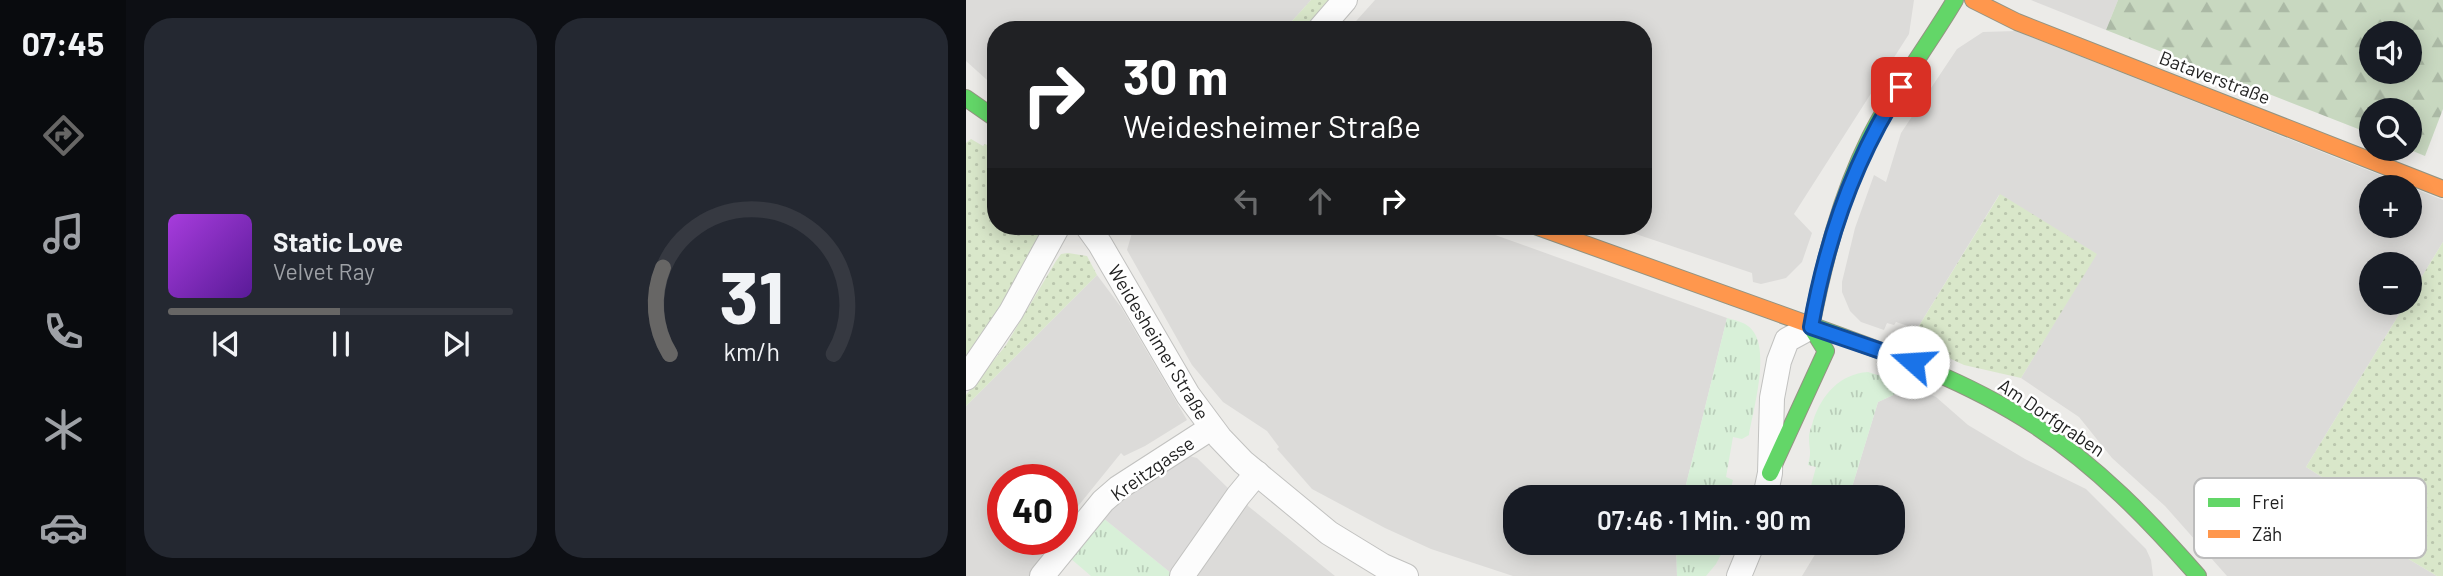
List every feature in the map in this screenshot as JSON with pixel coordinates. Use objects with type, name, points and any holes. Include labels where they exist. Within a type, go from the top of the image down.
[{"type":"street","points":[[1327,21],[1345,0]]},
{"type":"street","points":[[1767,485],[1826,351],[1811,327],[1822,266],[1845,196],[1886,110],[1955,0]]},
{"type":"street","name":"Bataverstraße","points":[[1973,0],[2017,22],[2443,189]]},
{"type":"street","points":[[966,98],[987,113]]},
{"type":"street","points":[[966,378],[1011,312],[1053,235]]},
{"type":"street","name":"Weidesheimer Straße","points":[[1094,235],[1188,395],[1211,428],[1257,473],[1329,533],[1383,566],[1406,576]]},
{"type":"street","name":"Am Dorfgraben","points":[[1560,235],[1913,362],[1986,397],[2034,425],[2109,482],[2158,530],[2192,574]]},
{"type":"street","points":[[1767,485],[1772,398],[1779,361],[1787,340],[1811,327]]},
{"type":"street","name":"Kreitzgasse","points":[[1042,576],[1103,501],[1118,488],[1211,428]]},
{"type":"street","points":[[1182,576],[1257,473]]},
{"type":"street","points":[[1739,576],[1748,555]]},
{"type":"shaded area","points":[[966,0],[1311,0],[1292,21],[987,21],[987,80],[966,61]]},
{"type":"shaded area","points":[[1375,0],[1914,0],[1909,34],[1794,214],[1812,233],[1802,262],[1786,278],[1761,284],[1753,282],[1752,273],[1639,235],[1652,235],[1652,21],[1356,21]]},
{"type":"shaded area","points":[[2031,0],[2118,0],[2106,30]]},
{"type":"shaded area","points":[[2016,31],[2380,175],[2359,175],[2359,238],[2422,238],[2422,192],[2443,200],[2443,242],[2422,276],[2422,252],[2359,252],[2359,315],[2399,315],[2306,467],[2324,478],[2194,478],[2194,539],[2165,506],[2112,458],[2079,417],[2021,378],[2096,254],[1999,195],[1917,329],[1896,322],[1894,325],[1887,323],[1884,330],[1861,322],[1850,311],[1842,292],[1842,282],[1855,228],[1874,175],[1886,182],[1901,133],[1957,49],[1983,32]]},
{"type":"shaded area","points":[[1131,235],[1495,235],[1727,318],[1686,485],[1503,485],[1503,555],[1676,555],[1677,576],[1513,576],[1431,549],[1312,489],[1277,449],[1279,447],[1267,431],[1223,402],[1192,365],[1127,250]]},
{"type":"shaded area","points":[[1097,275],[1121,307],[1187,420],[1145,446],[1124,456],[1121,453],[1078,506],[1078,464],[987,464],[987,555],[1047,555],[1031,576],[966,576],[966,406]]},
{"type":"shaded area","points":[[1913,386],[1936,397],[1968,425],[2025,459],[2086,489],[2146,549],[2153,576],[1802,576],[1815,555],[1905,555],[1905,485],[1853,485],[1878,402]]},
{"type":"shaded area","points":[[1189,456],[1197,458],[1231,491],[1171,573],[1102,517],[1113,502]]},
{"type":"shaded area","points":[[1247,504],[1248,506],[1335,576],[1194,576]]},
{"type":"shaded area","points":[[2211,558],[2407,558],[2437,576],[2227,576]]},
{"type":"green space","points":[[1311,0],[1332,0],[1314,21],[1292,21]]},
{"type":"green space","points":[[2118,0],[2443,0],[2443,109],[2425,156],[2422,155],[2422,98],[2359,98],[2359,129],[2106,30]]},
{"type":"green space","points":[[971,139],[983,146],[987,145],[987,235],[1040,235],[1017,280],[966,358],[966,143]]},
{"type":"green space","points":[[2000,194],[2097,254],[2021,378],[1964,365],[1912,341]]},
{"type":"green space","points":[[2443,242],[2443,576],[2437,576],[2407,558],[2426,558],[2426,478],[2324,478],[2306,467],[2399,315],[2422,315],[2422,276]]},
{"type":"green space","points":[[1061,254],[1087,256],[1097,275],[966,406],[966,395],[1006,345]]},
{"type":"green space","points":[[1727,318],[1741,322],[1755,335],[1759,347],[1759,378],[1749,435],[1742,439],[1733,437],[1726,477],[1733,480],[1732,485],[1686,485]]},
{"type":"green space","points":[[1868,372],[1913,386],[1878,402],[1853,485],[1811,485],[1816,467],[1808,465],[1809,435],[1817,411],[1833,387],[1858,374]]},
{"type":"green space","points":[[1102,517],[1171,573],[1169,576],[1091,576],[1070,558],[1078,555],[1078,548]]},
{"type":"green space","points":[[1676,555],[1721,555],[1706,576],[1677,576]]},
{"type":"traffic: fast","points":[[1770,473],[1826,351],[1811,327],[1827,254],[1850,183],[1879,119],[1955,0]]},
{"type":"traffic: fast","points":[[966,98],[987,113]]},
{"type":"traffic: fast","points":[[1816,327],[1955,382],[2034,425],[2101,476],[2198,576]]},
{"type":"traffic: slow","points":[[1973,0],[2017,22],[2443,189]]},
{"type":"traffic: slow","points":[[1560,235],[1816,327]]},
{"type":"route","points":[[1901,87],[1871,137],[1845,196],[1822,266],[1811,327],[1913,362]]}]
